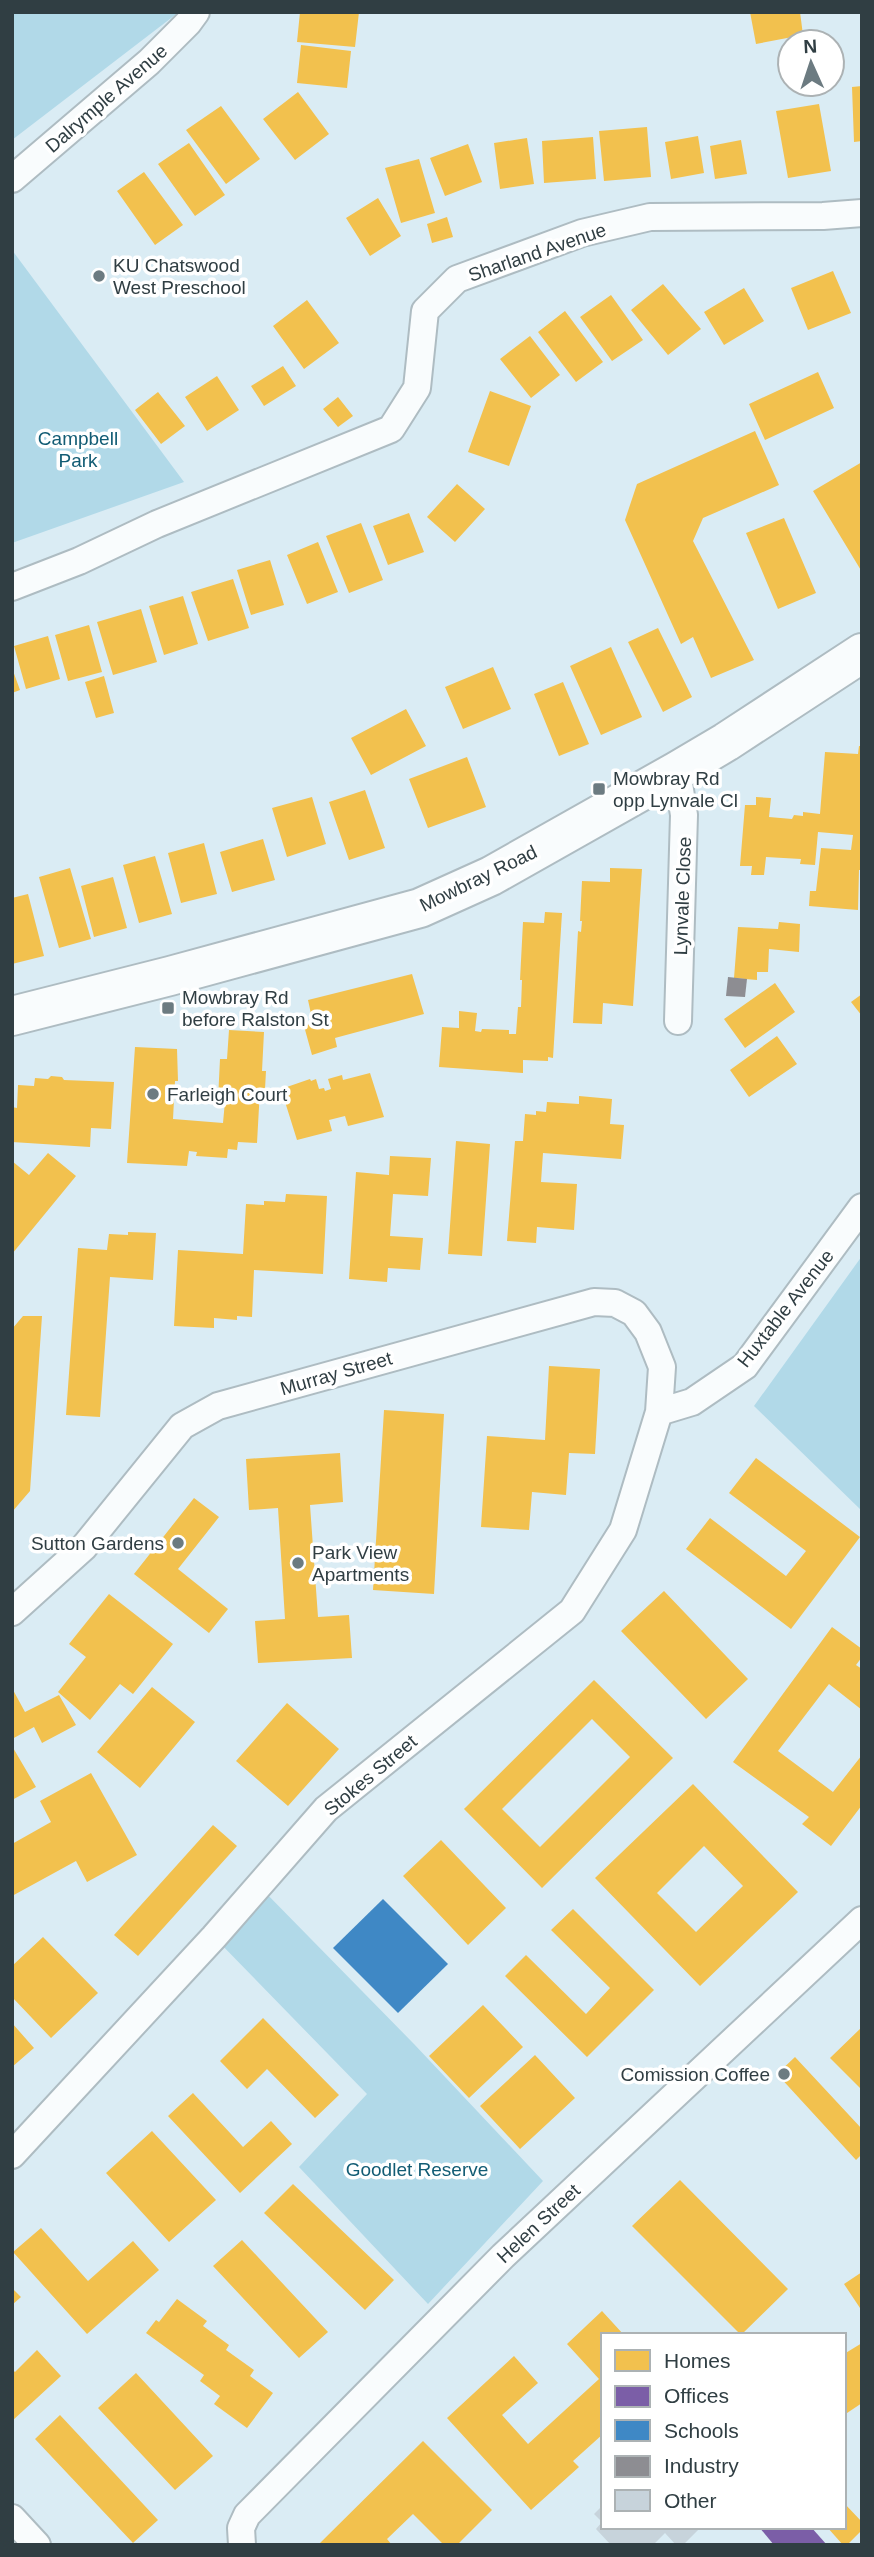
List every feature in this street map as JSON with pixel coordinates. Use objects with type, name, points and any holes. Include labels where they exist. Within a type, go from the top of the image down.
[{"type":"main road","name":"Mowbray Road","points":[[12,1016],[420,908],[491,876],[677,771],[862,653]]},
{"type":"street","name":"Dalrymple Avenue","points":[[12,179],[149,62],[196,12]]},
{"type":"street","name":"Sharland Avenue","points":[[12,587],[79,561],[157,524],[391,429],[417,388],[425,311],[457,279],[582,233],[650,217],[823,216],[862,213]]},
{"type":"street","name":"Lynvale Close","points":[[677,771],[684,815],[678,1021]]},
{"type":"street","name":"Huxtable Avenue","points":[[659,1412],[692,1402],[745,1366],[862,1207]]},
{"type":"street","name":"Murray Street","points":[[12,1612],[83,1547],[182,1426],[218,1406],[594,1302],[615,1303],[634,1313],[649,1332],[662,1367],[659,1412]]},
{"type":"street","name":"Stokes Street","points":[[12,2155],[214,1937],[326,1809],[572,1611],[623,1530],[659,1412]]},
{"type":"street","name":"Helen Street","points":[[242,2545],[241,2528],[247,2515],[493,2265],[857,1931]]},
{"type":"street","points":[[12,2518],[37,2545]]},
{"type":"green space","points":[[12,12],[179,12],[12,140]]},
{"type":"green space","name":"Campbell Park","points":[[12,250],[184,482],[12,543]]},
{"type":"green space","points":[[862,1256],[862,1511],[754,1406]]},
{"type":"green space","name":"Goodlet Reserve","points":[[259,1886],[543,2181],[428,2304],[299,2167],[367,2094],[214,1937]]},
{"type":"building: Homes","points":[[300,12],[359,12],[355,47],[297,42]]},
{"type":"building: Homes","points":[[750,12],[800,12],[802,28],[776,28],[776,40],[756,44]]},
{"type":"building: Homes","points":[[301,45],[351,51],[347,88],[297,83]]},
{"type":"building: Homes","points":[[862,86],[862,141],[854,142],[852,87]]},
{"type":"building: Homes","points":[[298,92],[329,134],[295,160],[263,119]]},
{"type":"building: Homes","points":[[819,104],[831,171],[788,178],[776,111]]},
{"type":"building: Homes","points":[[221,106],[260,159],[226,184],[186,130]]},
{"type":"building: Homes","points":[[647,127],[651,177],[604,181],[599,131]]},
{"type":"building: Homes","points":[[698,136],[704,173],[671,179],[665,142]]},
{"type":"building: Homes","points":[[593,137],[596,179],[544,183],[542,141]]},
{"type":"building: Homes","points":[[527,138],[534,184],[500,189],[494,143]]},
{"type":"building: Homes","points":[[741,140],[747,174],[715,179],[710,146]]},
{"type":"building: Homes","points":[[189,143],[225,195],[195,216],[158,164]]},
{"type":"building: Homes","points":[[468,144],[482,182],[445,196],[430,158]]},
{"type":"building: Homes","points":[[419,159],[435,213],[401,223],[385,168]]},
{"type":"building: Homes","points":[[144,172],[183,225],[155,245],[117,191]]},
{"type":"building: Homes","points":[[378,198],[401,236],[370,256],[346,218]]},
{"type":"building: Homes","points":[[447,217],[453,237],[432,243],[427,224]]},
{"type":"building: Homes","points":[[833,271],[851,313],[808,330],[791,288]]},
{"type":"building: Homes","points":[[663,284],[701,329],[668,355],[631,310]]},
{"type":"building: Homes","points":[[744,288],[764,321],[724,345],[704,312]]},
{"type":"building: Homes","points":[[611,295],[643,340],[612,361],[580,317]]},
{"type":"building: Homes","points":[[307,300],[339,343],[304,369],[273,326]]},
{"type":"building: Homes","points":[[565,311],[603,362],[576,382],[538,332]]},
{"type":"building: Homes","points":[[530,336],[560,375],[531,398],[500,359]]},
{"type":"building: Homes","points":[[283,366],[296,386],[264,406],[251,386]]},
{"type":"building: Homes","points":[[818,372],[834,408],[765,440],[749,404]]},
{"type":"building: Homes","points":[[217,376],[239,410],[207,431],[185,397]]},
{"type":"building: Homes","points":[[490,391],[531,406],[509,466],[468,452]]},
{"type":"building: Homes","points":[[158,392],[185,426],[161,444],[135,410]]},
{"type":"building: Homes","points":[[338,397],[353,416],[338,427],[323,409]]},
{"type":"building: Homes","points":[[755,431],[779,485],[703,518],[693,541],[754,660],[711,678],[693,637],[681,644],[625,520],[637,484]]},
{"type":"building: Homes","points":[[862,462],[862,572],[813,491]]},
{"type":"building: Homes","points":[[457,484],[485,509],[455,542],[427,517]]},
{"type":"building: Homes","points":[[409,513],[424,552],[388,565],[373,526]]},
{"type":"building: Homes","points":[[784,518],[816,593],[778,609],[746,533]]},
{"type":"building: Homes","points":[[361,523],[383,580],[349,593],[326,536]]},
{"type":"building: Homes","points":[[318,542],[338,592],[307,604],[287,555]]},
{"type":"building: Homes","points":[[270,560],[284,605],[251,615],[237,570]]},
{"type":"building: Homes","points":[[233,579],[249,628],[208,641],[191,592]]},
{"type":"building: Homes","points":[[183,596],[198,644],[164,655],[149,606]]},
{"type":"building: Homes","points":[[141,609],[157,662],[113,675],[97,622]]},
{"type":"building: Homes","points":[[89,625],[102,672],[68,681],[55,635]]},
{"type":"building: Homes","points":[[658,628],[692,697],[663,712],[628,642]]},
{"type":"building: Homes","points":[[48,636],[60,679],[26,689],[14,646]]},
{"type":"building: Homes","points":[[611,647],[642,717],[601,735],[570,666]]},
{"type":"building: Homes","points":[[493,667],[511,709],[463,729],[445,687]]},
{"type":"building: Homes","points":[[12,668],[20,690],[12,693]]},
{"type":"building: Homes","points":[[104,676],[114,713],[96,718],[85,682]]},
{"type":"building: Homes","points":[[563,682],[589,744],[559,756],[534,694]]},
{"type":"building: Homes","points":[[406,709],[426,746],[371,775],[351,738]]},
{"type":"building: Homes","points":[[859,746],[862,746],[862,870],[859,870],[858,910],[809,906],[810,891],[816,891],[821,848],[851,850],[853,835],[818,832],[815,865],[800,864],[801,859],[766,857],[764,875],[751,875],[752,866],[740,866],[745,805],[756,805],[756,797],[771,798],[769,817],[792,819],[794,815],[803,816],[803,812],[820,814],[825,752],[858,754]]},
{"type":"building: Homes","points":[[467,757],[486,807],[428,828],[409,779]]},
{"type":"building: Homes","points":[[365,790],[385,848],[349,860],[329,802]]},
{"type":"building: Homes","points":[[312,797],[326,844],[287,857],[272,808]]},
{"type":"building: Homes","points":[[263,839],[275,880],[232,892],[220,852]]},
{"type":"building: Homes","points":[[204,843],[217,894],[181,903],[168,853]]},
{"type":"building: Homes","points":[[155,856],[172,914],[139,923],[123,865]]},
{"type":"building: Homes","points":[[70,868],[91,939],[59,948],[39,877]]},
{"type":"building: Homes","points":[[610,868],[642,869],[633,1006],[603,1003],[602,1024],[573,1023],[578,931],[581,932],[582,921],[582,881],[610,882]]},
{"type":"building: Homes","points":[[113,877],[127,928],[94,937],[81,886]]},
{"type":"building: Homes","points":[[28,894],[44,956],[12,964],[12,898]]},
{"type":"building: Homes","points":[[545,912],[562,913],[553,1058],[548,1057],[548,1061],[523,1060],[523,1073],[439,1067],[442,1027],[459,1028],[459,1011],[477,1013],[475,1031],[509,1030],[509,1034],[516,1034],[518,1007],[521,1007],[523,922],[544,923]]},
{"type":"building: Homes","points":[[779,922],[800,924],[799,952],[769,949],[768,972],[757,972],[757,980],[734,978],[738,927],[778,929]]},
{"type":"building: Homes","points":[[412,974],[424,1014],[335,1038],[337,1047],[312,1055],[304,1026],[313,1023],[308,1000]]},
{"type":"building: Homes","points":[[775,983],[795,1012],[745,1048],[724,1019]]},
{"type":"building: Homes","points":[[862,994],[862,1016],[851,1002]]},
{"type":"building: Homes","name":"Farleigh Court","points":[[229,1030],[264,1032],[262,1071],[266,1071],[265,1089],[260,1089],[257,1143],[238,1142],[237,1150],[228,1149],[227,1158],[196,1156],[197,1152],[189,1151],[187,1166],[127,1163],[135,1047],[177,1049],[178,1081],[175,1081],[173,1119],[223,1123],[225,1101],[218,1100],[220,1059],[227,1059]]},
{"type":"building: Homes","points":[[777,1036],[797,1064],[749,1097],[730,1070]]},
{"type":"building: Homes","points":[[370,1073],[384,1117],[348,1126],[345,1116],[329,1120],[332,1131],[297,1140],[281,1089],[316,1079],[319,1089],[324,1088],[325,1091],[331,1089],[328,1079],[342,1075],[343,1080]]},
{"type":"building: Homes","points":[[51,1076],[62,1077],[64,1080],[114,1082],[111,1129],[91,1128],[90,1147],[12,1142],[12,1107],[17,1108],[18,1085],[34,1086],[35,1078],[48,1079]]},
{"type":"building: Homes","points":[[579,1096],[612,1099],[610,1124],[624,1125],[621,1159],[543,1153],[541,1182],[577,1184],[574,1230],[537,1227],[536,1243],[507,1241],[515,1141],[523,1141],[525,1114],[546,1112],[547,1102],[579,1104]]},
{"type":"building: Homes","points":[[456,1141],[490,1144],[482,1256],[448,1254]]},
{"type":"building: Homes","points":[[48,1153],[76,1176],[12,1254],[12,1161],[29,1175]]},
{"type":"building: Homes","points":[[390,1156],[431,1158],[428,1196],[393,1194],[390,1236],[423,1238],[420,1270],[388,1268],[387,1282],[349,1279],[356,1172],[389,1175]]},
{"type":"building: Homes","points":[[286,1194],[327,1196],[323,1274],[254,1270],[252,1317],[237,1316],[237,1320],[214,1318],[214,1328],[174,1326],[178,1250],[243,1254],[246,1204],[285,1202]]},
{"type":"building: Homes","points":[[128,1232],[156,1233],[153,1280],[110,1277],[100,1417],[66,1415],[78,1248],[107,1250],[109,1234],[128,1235]]},
{"type":"building: Homes","points":[[23,1316],[42,1316],[30,1491],[12,1512],[12,1329]]},
{"type":"building: Homes","points":[[549,1366],[600,1369],[595,1454],[569,1453],[566,1495],[532,1492],[529,1530],[481,1527],[487,1436],[545,1440]]},
{"type":"building: Homes","points":[[384,1410],[444,1414],[434,1594],[373,1590]]},
{"type":"building: Homes","name":"Park View Apartments","points":[[340,1453],[343,1502],[310,1505],[318,1617],[349,1615],[352,1658],[258,1663],[255,1621],[285,1619],[278,1508],[249,1510],[246,1459]]},
{"type":"building: Homes","points":[[756,1458],[860,1537],[791,1629],[686,1549],[710,1518],[786,1576],[806,1551],[729,1493]]},
{"type":"building: Homes","name":"Sutton Gardens","points":[[194,1498],[219,1517],[178,1569],[228,1609],[209,1633],[134,1574]]},
{"type":"building: Homes","points":[[664,1591],[748,1679],[706,1719],[621,1631]]},
{"type":"building: Homes","points":[[109,1594],[173,1644],[133,1694],[120,1684],[90,1720],[58,1692],[86,1657],[69,1644]]},
{"type":"building: Homes","points":[[832,1627],[862,1649],[862,1657],[856,1665],[862,1669],[862,1710],[829,1684],[778,1751],[833,1792],[862,1755],[862,1805],[831,1846],[802,1824],[809,1817],[733,1762]]},
{"type":"building: Homes","points":[[594,1680],[673,1758],[542,1888],[464,1809]],"holes":[[[592,1719],[630,1757],[540,1847],[502,1809]]]},
{"type":"building: Homes","points":[[152,1687],[195,1722],[140,1788],[97,1752]]},
{"type":"building: Homes","points":[[12,1688],[25,1712],[59,1695],[76,1725],[42,1743],[34,1727],[12,1739]]},
{"type":"building: Homes","points":[[287,1703],[339,1749],[288,1806],[236,1761]]},
{"type":"building: Homes","points":[[12,1746],[36,1787],[12,1800]]},
{"type":"building: Homes","points":[[91,1773],[137,1855],[87,1882],[76,1861],[12,1896],[12,1844],[51,1822],[40,1801]]},
{"type":"building: Homes","points":[[693,1784],[798,1892],[700,1986],[595,1878]],"holes":[[[704,1846],[743,1886],[696,1932],[657,1893]]]},
{"type":"building: Homes","points":[[213,1825],[237,1846],[138,1956],[114,1935]]},
{"type":"building: Homes","points":[[441,1840],[506,1908],[468,1945],[403,1876]]},
{"type":"building: Homes","points":[[573,1909],[654,1990],[587,2057],[505,1976],[526,1955],[586,2014],[610,1988],[551,1930]]},
{"type":"building: Homes","points":[[43,1937],[98,1993],[51,2038],[12,1997],[12,1966]]},
{"type":"building: Homes","points":[[483,2005],[523,2047],[469,2098],[429,2056]]},
{"type":"building: Homes","points":[[263,2018],[339,2095],[315,2118],[267,2069],[247,2089],[220,2061]]},
{"type":"building: Homes","points":[[12,2023],[34,2048],[12,2067]]},
{"type":"building: Homes","points":[[862,2027],[862,2090],[830,2058]]},
{"type":"building: Homes","points":[[535,2055],[575,2098],[520,2149],[480,2106]]},
{"type":"building: Homes","points":[[795,2057],[862,2129],[862,2154],[856,2160],[777,2074]]},
{"type":"building: Homes","points":[[193,2093],[243,2147],[271,2121],[292,2144],[240,2193],[168,2116]]},
{"type":"building: Homes","points":[[152,2131],[216,2200],[169,2242],[106,2173]]},
{"type":"building: Homes","points":[[680,2180],[788,2289],[743,2333],[739,2333],[632,2226]]},
{"type":"building: Homes","points":[[293,2184],[394,2280],[365,2310],[264,2213]]},
{"type":"building: Homes","points":[[41,2228],[88,2281],[133,2241],[159,2270],[87,2334],[13,2252]]},
{"type":"building: Homes","points":[[242,2240],[328,2332],[299,2358],[213,2266]]},
{"type":"building: Homes","points":[[862,2272],[862,2311],[844,2284]]},
{"type":"building: Homes","points":[[12,2288],[21,2297],[12,2305]]},
{"type":"building: Homes","points":[[177,2299],[207,2321],[203,2326],[229,2345],[226,2350],[254,2370],[250,2376],[273,2393],[247,2428],[214,2404],[220,2396],[200,2381],[204,2375],[146,2333],[156,2320],[159,2322]]},
{"type":"building: Homes","points":[[602,2311],[622,2333],[601,2333],[601,2436],[573,2461],[579,2467],[531,2510],[447,2418],[514,2356],[538,2383],[502,2415],[528,2444],[599,2379],[567,2344]]},
{"type":"building: Homes","points":[[862,2343],[862,2403],[846,2414],[846,2353]]},
{"type":"building: Homes","points":[[37,2350],[61,2376],[12,2421],[12,2369],[15,2372]]},
{"type":"building: Homes","points":[[136,2373],[213,2456],[175,2490],[98,2408]]},
{"type":"building: Homes","points":[[60,2415],[158,2520],[133,2543],[35,2439]]},
{"type":"building: Homes","points":[[423,2441],[492,2510],[457,2545],[444,2545],[413,2514],[387,2539],[392,2545],[318,2545]]},
{"type":"building: Homes","points":[[846,2505],[862,2522],[862,2530],[847,2545],[843,2545],[829,2529],[846,2529]]},
{"type":"building: Offices","points":[[761,2529],[813,2529],[827,2545],[774,2545]]},
{"type":"building: Schools","points":[[383,1899],[448,1964],[398,2013],[333,1948]]},
{"type":"building: Industry","points":[[728,977],[747,979],[745,997],[726,996]]},
{"type":"building: Other","points":[[601,2507],[601,2521],[594,2514]]},
{"type":"building: Other","points":[[601,2523],[601,2529],[699,2529],[683,2545],[676,2545],[665,2533],[653,2545],[611,2545],[596,2529]]},
{"type":"place","name":"KU Chatswood West Preschool","points":[[99,276]]},
{"type":"place","name":"Mowbray Rd opp Lynvale Cl","points":[[599,789]]},
{"type":"place","name":"Mowbray Rd before Ralston St","points":[[168,1008]]},
{"type":"place","name":"Farleigh Court","points":[[153,1094]]},
{"type":"place","name":"Sutton Gardens","points":[[178,1543]]},
{"type":"place","name":"Park View Apartments","points":[[298,1563]]},
{"type":"place","name":"Comission Coffee","points":[[784,2074]]}]
